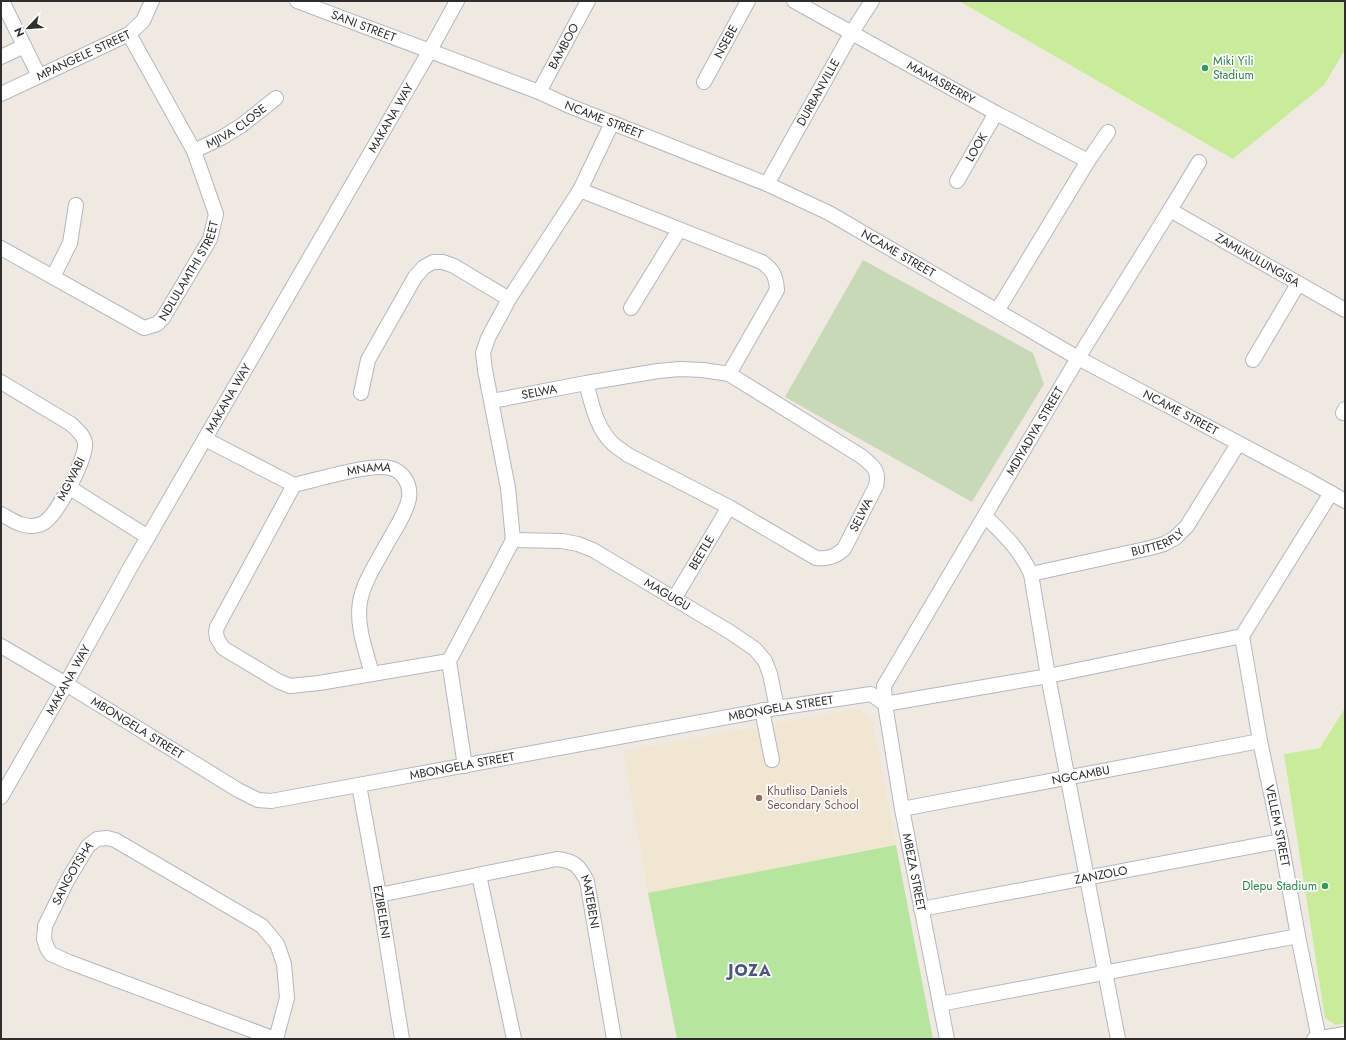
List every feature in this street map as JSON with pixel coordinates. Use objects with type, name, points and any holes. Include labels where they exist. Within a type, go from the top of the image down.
[{"type":"street","points":[[2,1],[39,76]]},
{"type":"street","name":"MPANGELE STREET","points":[[1,94],[129,34],[142,21],[152,1]]},
{"type":"street","name":"SANI STREET","points":[[297,1],[430,52]]},
{"type":"street","name":"MAKANA WAY","points":[[1,797],[205,439],[430,52],[457,1]]},
{"type":"street","name":"BAMBOO","points":[[539,92],[588,1]]},
{"type":"street","name":"NSEBE","points":[[704,82],[748,1]]},
{"type":"street","name":"MAMASBERRY","points":[[794,1],[996,113],[1088,162]]},
{"type":"street","name":"DURBANVILLE","points":[[767,184],[852,32],[872,1]]},
{"type":"street","name":"NDLULAMTHI STREET","points":[[1,248],[144,328],[157,324],[163,318],[210,239],[216,214],[194,150],[129,34]]},
{"type":"street","points":[[1,57],[24,46]]},
{"type":"street","name":"NCAME STREET","points":[[430,52],[539,92],[567,105],[767,184],[829,213],[1078,358],[1345,501]]},
{"type":"street","name":"MJIVA CLOSE","points":[[194,150],[242,126],[276,98]]},
{"type":"street","name":"LOOK","points":[[957,181],[996,113]]},
{"type":"street","points":[[465,766],[449,662],[513,540],[508,488],[483,353],[488,338],[509,298],[580,190],[612,123]]},
{"type":"street","points":[[997,311],[1108,132]]},
{"type":"street","name":"MDIYADIYA STREET","points":[[885,704],[884,686],[1078,358],[1199,162]]},
{"type":"street","points":[[580,190],[762,262],[770,268],[774,275],[777,290],[729,374]]},
{"type":"street","points":[[53,277],[70,243],[76,205]]},
{"type":"street","name":"ZAMUKULUNGISA","points":[[1170,210],[1345,310]]},
{"type":"street","points":[[631,308],[679,230]]},
{"type":"street","points":[[361,393],[368,360],[415,277],[424,267],[433,262],[443,262],[454,266],[509,298]]},
{"type":"street","points":[[1253,360],[1298,284]]},
{"type":"street","name":"SELWA","points":[[492,401],[586,383],[680,369],[703,370],[729,374],[872,464],[878,478],[876,486],[844,549],[837,556],[827,559],[816,558],[729,507],[628,455],[606,436],[598,421],[586,383]]},
{"type":"street","name":"MGWABI","points":[[1,382],[71,424],[80,433],[85,441],[85,451],[70,488],[46,521],[37,526],[25,526],[1,514]]},
{"type":"street","points":[[205,439],[294,485],[217,627],[217,638],[223,648],[278,681],[290,686],[319,683],[449,662]]},
{"type":"street","name":"BUTTERFLY","points":[[1031,574],[1150,548],[1164,544],[1175,538],[1187,526],[1238,444]]},
{"type":"street","name":"MNAMA","points":[[294,485],[376,467],[389,467],[400,472],[408,483],[409,498],[402,516],[367,581],[360,601],[359,617],[361,634],[372,674]]},
{"type":"street","points":[[70,488],[148,538]]},
{"type":"street","points":[[885,704],[1048,676],[1242,636],[1331,493]]},
{"type":"street","name":"BEETLE","points":[[674,599],[729,507]]},
{"type":"street","points":[[985,516],[1010,540],[1024,559],[1031,574],[1048,676],[1118,1039]]},
{"type":"street","name":"MAGUGU","points":[[513,540],[562,541],[578,544],[593,550],[730,632],[755,649],[765,660],[770,674],[777,708]]},
{"type":"street","name":"VELLEM STREET","points":[[1242,636],[1260,741],[1281,840],[1317,1039]]},
{"type":"street","name":"MBONGELA STREET","points":[[1,646],[66,684],[238,790],[258,800],[271,801],[762,710],[870,694],[885,704]]},
{"type":"street","name":"MBEZA STREET","points":[[885,704],[902,809],[947,1039]]},
{"type":"street","points":[[762,710],[772,760]]},
{"type":"street","name":"NGCAMBU","points":[[902,809],[1260,741]]},
{"type":"street","name":"EZIBELENI","points":[[359,785],[379,895],[402,1039]]},
{"type":"street","name":"SANGOTSHA","points":[[107,838],[115,840],[262,926],[277,944],[284,964],[287,998],[275,1039],[51,954],[44,939],[45,926],[67,881],[88,846],[97,839],[107,838]]},
{"type":"street","name":"ZANZOLO","points":[[921,909],[1281,840]]},
{"type":"street","name":"MATEBENI","points":[[379,895],[557,858],[569,860],[580,868],[587,881],[614,1039]]},
{"type":"street","points":[[479,875],[514,1039]]},
{"type":"street","points":[[940,1004],[1105,974],[1298,936]]},
{"type":"street","points":[[1317,1039],[1345,1034]]},
{"type":"shaded area","name":"Khutliso Daniels Secondary School","points":[[858,709],[872,719],[896,845],[648,893],[624,751]]},
{"type":"green space","name":"Miki Yili Stadium","points":[[959,1],[1345,1],[1345,50],[1324,85],[1233,159]]},
{"type":"green space","points":[[863,260],[1033,353],[1044,384],[972,502],[785,397]]},
{"type":"green space","name":"Dlepu Stadium","points":[[1345,708],[1345,1023],[1336,1025],[1325,1018],[1284,754],[1320,748]]},
{"type":"green space","points":[[896,845],[933,1039],[677,1039],[648,893]]},
{"type":"place","name":"Miki Yili Stadium","points":[[1205,68]]},
{"type":"place","name":"Khutliso Daniels Secondary School","points":[[759,798]]},
{"type":"place","name":"Dlepu Stadium","points":[[1325,886]]},
{"type":"district","name":"JOZA","points":[[750,970]]}]
